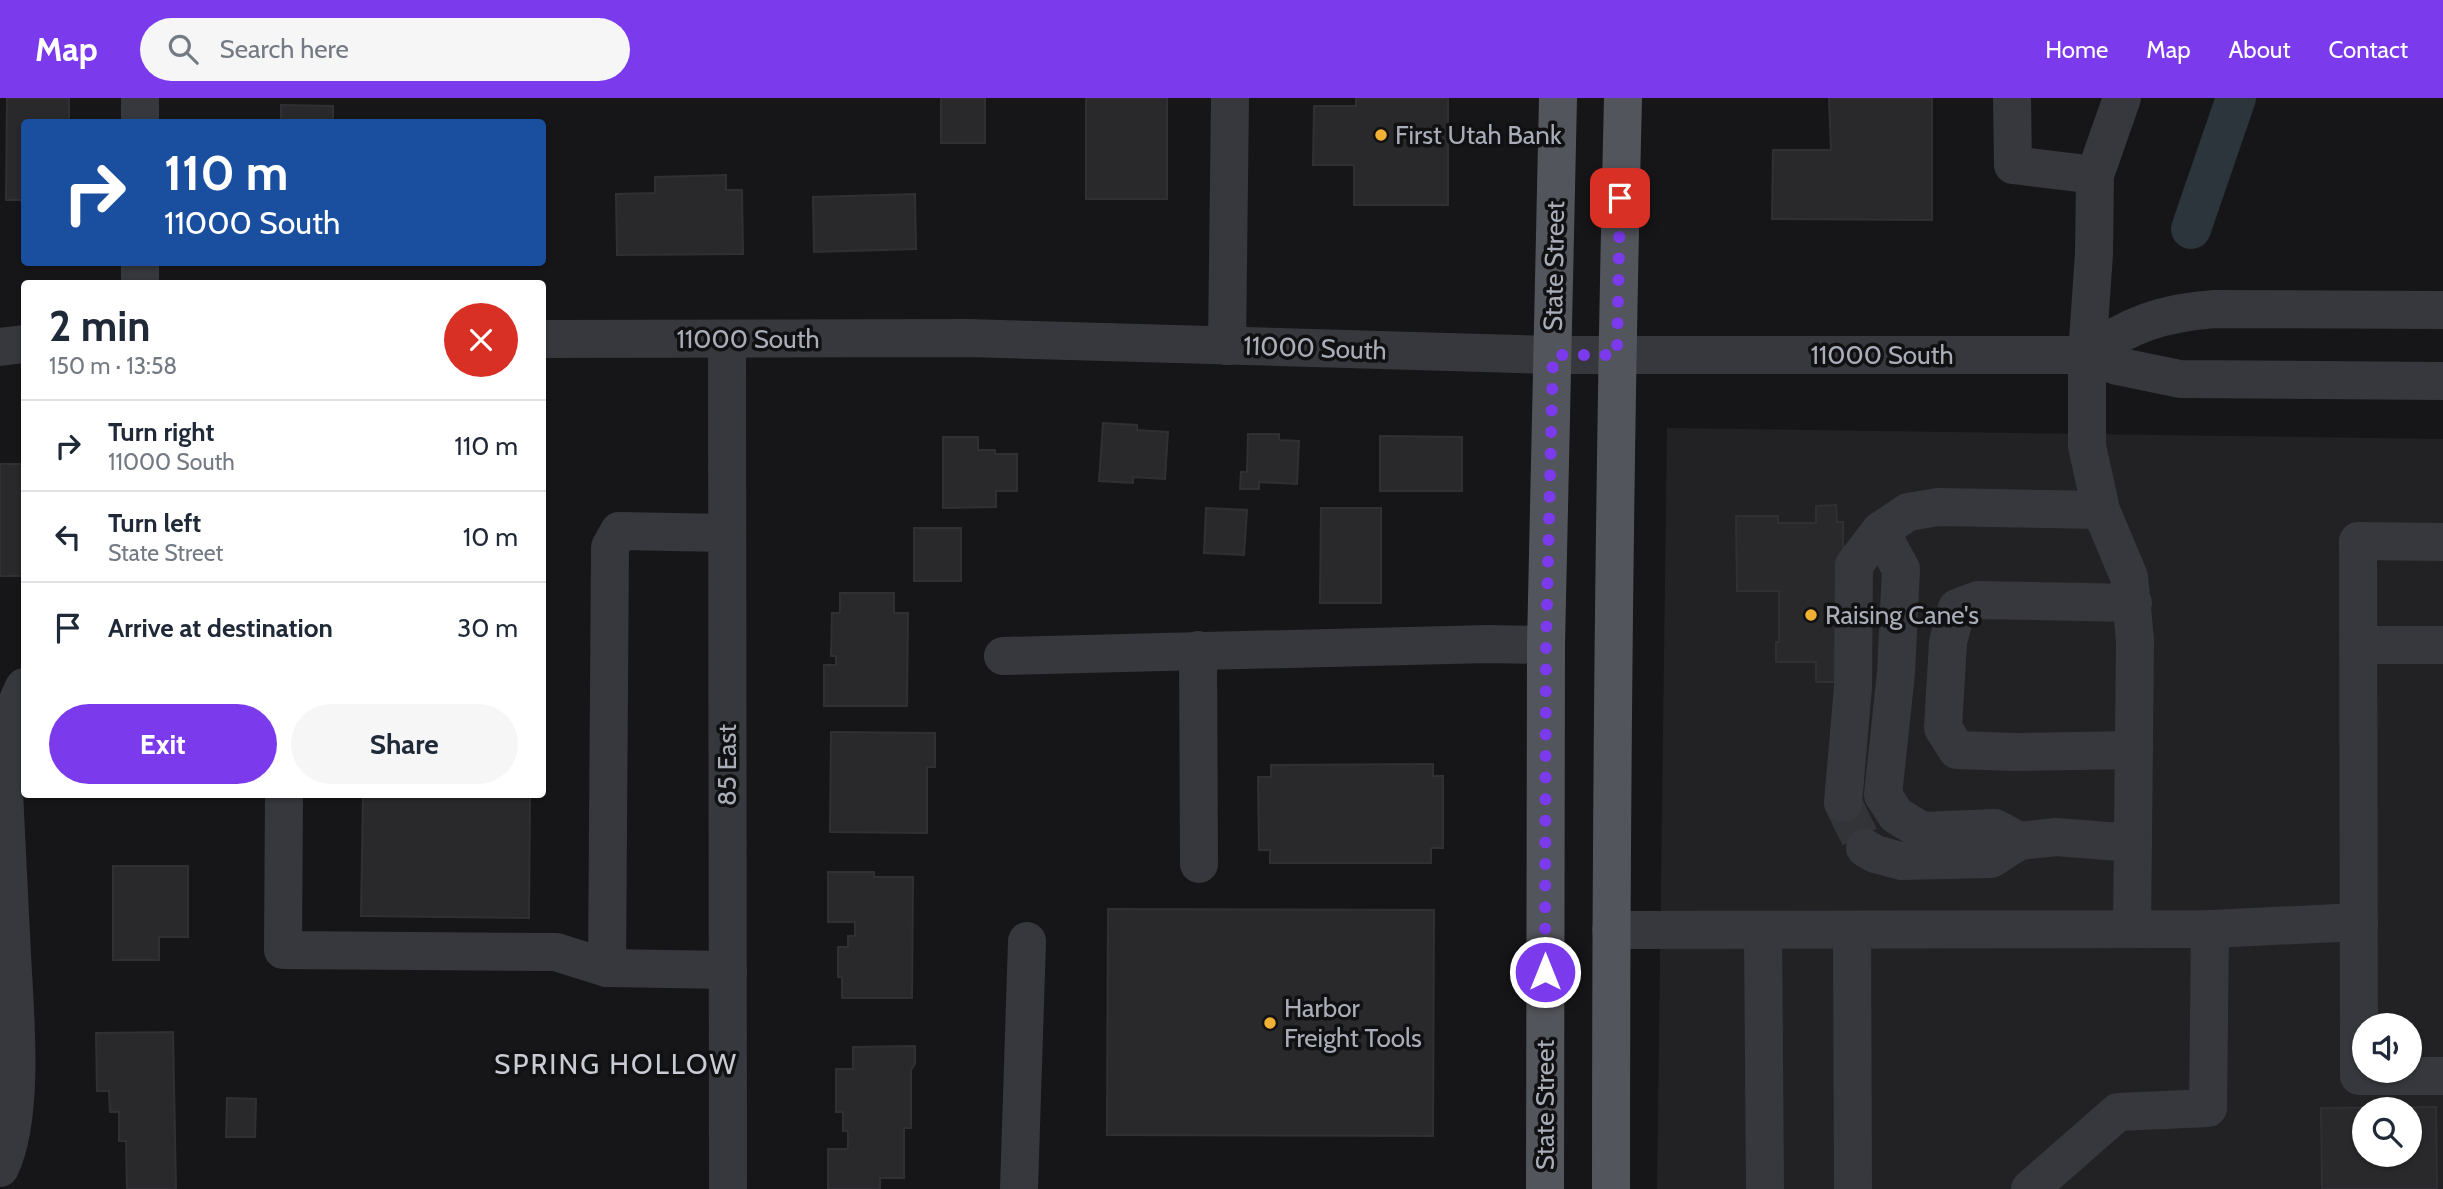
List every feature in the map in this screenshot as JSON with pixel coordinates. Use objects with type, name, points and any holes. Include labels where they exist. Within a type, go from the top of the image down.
[{"type":"main road","name":"State Street","points":[[1545,1189],[1546,645],[1558,98]]},
{"type":"main road","points":[[1611,1189],[1617,355],[1623,98]]},
{"type":"street","points":[[140,98],[140,119]]},
{"type":"street","points":[[1227,346],[1230,98]]},
{"type":"street","points":[[2012,98],[2013,165],[2095,176]]},
{"type":"street","points":[[2122,98],[2095,176],[2094,254],[2087,355],[2087,446],[2101,510],[2129,577],[2133,603],[2135,640],[2132,929]]},
{"type":"street","points":[[2087,355],[2128,328],[2182,312],[2215,309],[2443,310]]},
{"type":"street","name":"11000 South","points":[[546,339],[967,338],[1553,355],[2087,355],[2127,369],[2180,379],[2443,381]]},
{"type":"street","name":"85 East","points":[[727,340],[728,1189]]},
{"type":"street","points":[[0,347],[21,344]]},
{"type":"street","points":[[1843,803],[1853,687],[1854,565],[1880,531],[1908,512],[1938,506],[2101,510]]},
{"type":"street","points":[[607,968],[610,548],[619,531],[727,533]]},
{"type":"street","points":[[1880,531],[1901,569],[1896,673],[1883,795],[1896,814],[1922,831],[1995,828],[2019,841]]},
{"type":"street","points":[[2443,542],[2358,541],[2359,1076],[2443,1076]]},
{"type":"street","points":[[2133,603],[1978,600],[1958,608],[1948,642],[1943,728],[1956,750],[2134,751]]},
{"type":"street","points":[[1003,656],[1488,643],[1546,645]]},
{"type":"street","points":[[2358,645],[2443,645]]},
{"type":"street","points":[[1198,650],[1199,864]]},
{"type":"street","points":[[0,1168],[12,1129],[15,1046],[3,772],[6,738],[21,693]]},
{"type":"street","points":[[285,798],[283,950],[556,952],[607,968],[728,970]]},
{"type":"street","points":[[1865,848],[1875,854],[1901,861],[1991,859],[2019,841],[2056,837],[2133,843]]},
{"type":"street","points":[[1611,930],[2210,929],[2359,922]]},
{"type":"street","points":[[2030,1189],[2118,1112],[2208,1108],[2210,929]]},
{"type":"street","points":[[1763,930],[1765,1189]]},
{"type":"street","points":[[1853,930],[1853,1189]]},
{"type":"street","points":[[1019,1189],[1027,941]]},
{"type":"shaded area","points":[[1667,428],[2443,439],[2443,1189],[1657,1189]]},
{"type":"building","points":[[7,98],[69,98],[69,119],[21,119],[21,200],[6,200]]},
{"type":"building","points":[[941,98],[985,98],[985,143],[941,143]]},
{"type":"building","points":[[1086,98],[1167,98],[1167,199],[1086,199]]},
{"type":"building","name":"First Utah Bank","points":[[1356,98],[1448,98],[1448,205],[1354,205],[1354,165],[1313,165],[1314,106],[1356,106]]},
{"type":"building","points":[[1829,98],[1932,98],[1932,220],[1772,219],[1773,150],[1831,150]]},
{"type":"building","points":[[281,105],[333,106],[333,119],[281,119]]},
{"type":"building","points":[[726,175],[726,190],[742,190],[743,254],[617,255],[616,194],[655,193],[655,177]]},
{"type":"building","points":[[915,194],[916,249],[814,252],[813,197]]},
{"type":"building","points":[[1103,423],[1137,425],[1137,430],[1168,432],[1165,479],[1133,477],[1133,483],[1099,481]]},
{"type":"building","points":[[1248,434],[1279,434],[1279,440],[1299,441],[1297,484],[1259,482],[1259,489],[1240,489],[1241,472],[1247,472]]},
{"type":"building","points":[[1380,436],[1462,437],[1462,491],[1380,491]]},
{"type":"building","points":[[943,437],[978,437],[978,450],[995,450],[995,454],[1017,454],[1017,491],[996,491],[996,507],[943,508]]},
{"type":"building","points":[[0,464],[21,464],[21,576],[0,576]]},
{"type":"building","name":"Raising Cane's","points":[[1836,505],[1837,522],[1843,522],[1843,639],[1840,682],[1816,682],[1816,662],[1776,662],[1776,642],[1779,642],[1779,591],[1737,591],[1736,516],[1778,516],[1778,523],[1816,523],[1816,506]]},
{"type":"building","points":[[1206,508],[1247,510],[1244,555],[1204,553]]},
{"type":"building","points":[[1321,508],[1381,508],[1381,603],[1320,603]]},
{"type":"building","points":[[914,528],[961,528],[961,581],[914,581]]},
{"type":"building","points":[[840,593],[894,593],[894,613],[908,613],[907,706],[824,706],[824,665],[836,665],[836,656],[831,656],[832,613],[840,613]]},
{"type":"building","points":[[831,732],[935,733],[935,767],[927,767],[927,833],[830,832]]},
{"type":"building","points":[[1433,764],[1433,776],[1443,776],[1443,848],[1431,848],[1431,863],[1270,863],[1270,850],[1259,850],[1258,777],[1271,777],[1271,765]]},
{"type":"building","points":[[363,798],[530,798],[529,918],[361,916]]},
{"type":"building","points":[[113,866],[188,866],[188,937],[159,937],[159,960],[113,960]]},
{"type":"building","points":[[828,872],[874,872],[874,877],[913,877],[912,998],[842,998],[842,977],[838,977],[838,947],[848,947],[848,936],[855,936],[855,922],[828,922]]},
{"type":"building","name":"Harbor Freight Tools","points":[[1108,909],[1434,910],[1433,1136],[1107,1135]]},
{"type":"building","points":[[173,1032],[176,1189],[127,1189],[126,1141],[119,1141],[119,1112],[110,1112],[109,1091],[97,1091],[96,1033]]},
{"type":"building","points":[[915,1046],[915,1064],[911,1070],[911,1128],[904,1128],[904,1178],[880,1178],[880,1189],[828,1189],[828,1149],[848,1149],[848,1131],[843,1131],[843,1112],[836,1112],[836,1069],[853,1069],[853,1047]]},
{"type":"building","points":[[227,1098],[256,1099],[255,1137],[226,1137]]},
{"type":"building","points":[[2422,1107],[2436,1107],[2437,1189],[2322,1189],[2321,1108],[2352,1108],[2352,1167],[2422,1167]]},
{"type":"waterway","points":[[2191,229],[2236,98]]},
{"type":"tunnel","points":[[1843,803],[1865,848]]},
{"type":"place","name":"First Utah Bank","points":[[1381,135]]},
{"type":"place","name":"Raising Cane's","points":[[1811,615]]},
{"type":"place","name":"Harbor Freight Tools","points":[[1270,1023]]},
{"type":"district","name":"SPRING HOLLOW","points":[[616,1064]]},
{"type":"route","points":[[1545,972],[1546,645],[1553,355],[1617,355],[1620,198]]}]
